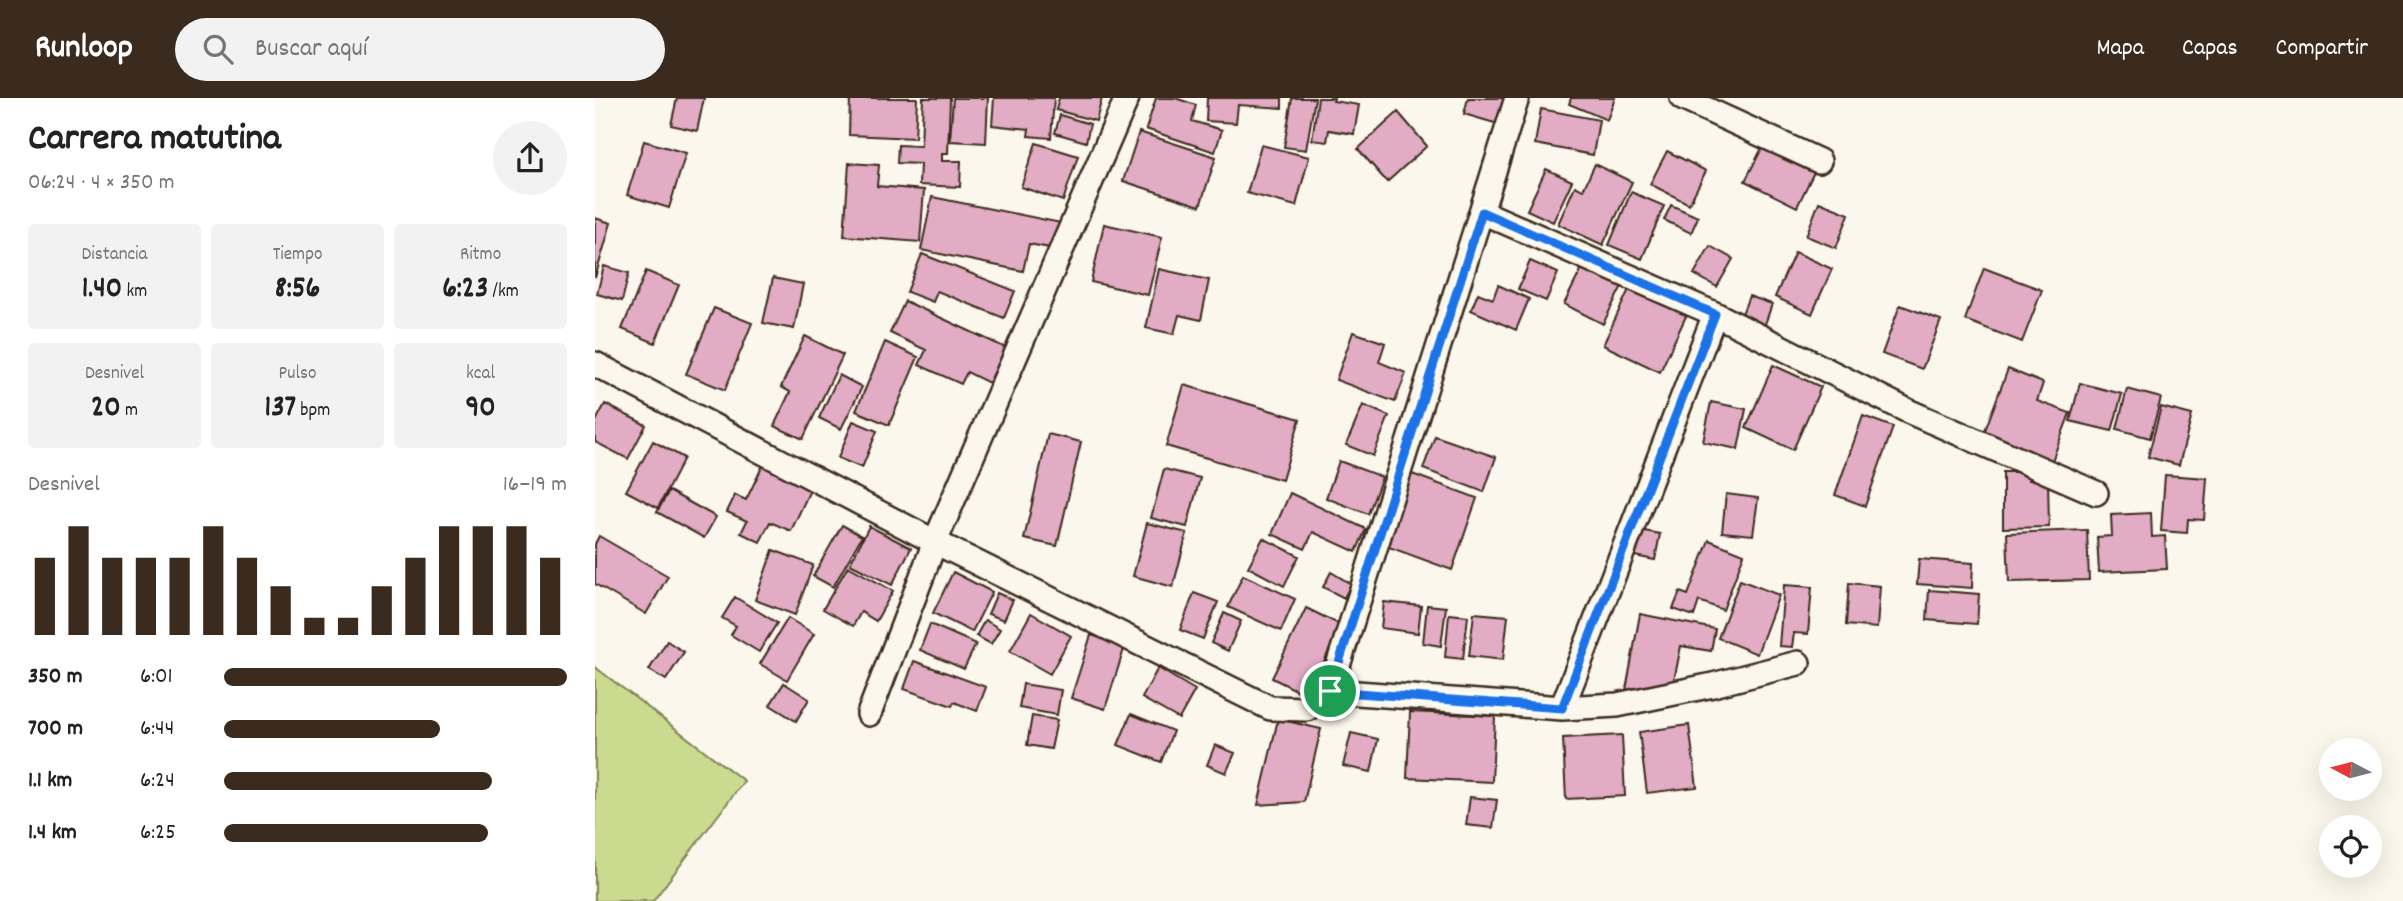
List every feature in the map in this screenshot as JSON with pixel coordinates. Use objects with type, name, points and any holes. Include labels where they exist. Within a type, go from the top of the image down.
[{"type":"street","points":[[869,714],[935,542],[1127,98]]},
{"type":"street","points":[[595,364],[935,542],[1270,708],[1307,709],[1330,691],[1517,98]]},
{"type":"street","points":[[1682,98],[1819,161]]},
{"type":"street","points":[[1482,212],[1715,314],[1910,412],[2096,493]]},
{"type":"street","points":[[1562,708],[1715,314]]},
{"type":"street","points":[[1330,691],[1562,708],[1617,705],[1713,685],[1798,663]]},
{"type":"green space","points":[[595,667],[744,781],[653,901],[595,901]]},
{"type":"building","points":[[677,98],[704,98],[697,131],[671,125]]},
{"type":"building","points":[[850,98],[917,98],[915,138],[849,135]]},
{"type":"building","points":[[923,98],[950,98],[948,153],[942,153],[942,161],[961,161],[960,187],[919,185],[920,164],[897,163],[898,145],[921,146]]},
{"type":"building","points":[[953,98],[988,98],[986,143],[950,141]]},
{"type":"building","points":[[994,98],[1054,98],[1051,138],[1028,136],[1029,129],[992,125]]},
{"type":"building","points":[[1059,98],[1102,98],[1096,121],[1056,110]]},
{"type":"building","points":[[1156,98],[1175,98],[1196,105],[1192,121],[1222,130],[1215,152],[1146,129]]},
{"type":"building","points":[[1207,98],[1282,98],[1282,108],[1238,105],[1236,123],[1206,121]]},
{"type":"building","points":[[1292,98],[1315,98],[1306,150],[1284,147]]},
{"type":"building","points":[[1318,98],[1334,98],[1333,101],[1359,105],[1354,134],[1329,130],[1327,142],[1312,140]]},
{"type":"building","points":[[1468,98],[1505,98],[1498,124],[1464,114]]},
{"type":"building","points":[[1571,98],[1615,98],[1607,120],[1569,104]]},
{"type":"building","points":[[1541,109],[1599,120],[1593,155],[1535,144]]},
{"type":"building","points":[[1398,112],[1427,146],[1387,182],[1358,149]]},
{"type":"building","points":[[1060,115],[1090,124],[1086,142],[1055,133]]},
{"type":"building","points":[[1139,132],[1216,157],[1200,206],[1123,181]]},
{"type":"building","points":[[644,141],[686,153],[669,208],[627,195]]},
{"type":"building","points":[[1036,143],[1078,156],[1063,201],[1021,187]]},
{"type":"building","points":[[1261,145],[1309,157],[1296,206],[1247,193]]},
{"type":"building","points":[[1763,146],[1814,172],[1797,207],[1745,181]]},
{"type":"building","points":[[1667,151],[1706,171],[1689,204],[1650,184]]},
{"type":"building","points":[[849,163],[879,165],[877,186],[924,190],[920,242],[844,236]]},
{"type":"building","points":[[1595,164],[1632,182],[1603,245],[1558,224],[1575,186],[1583,190]]},
{"type":"building","points":[[1546,169],[1572,181],[1553,222],[1527,210]]},
{"type":"building","points":[[1631,192],[1664,206],[1642,259],[1609,245]]},
{"type":"building","points":[[932,197],[1061,223],[1055,249],[1029,244],[1023,271],[921,250]]},
{"type":"building","points":[[1819,202],[1849,214],[1836,248],[1806,236]]},
{"type":"building","points":[[1671,205],[1698,217],[1691,233],[1664,220]]},
{"type":"building","points":[[595,218],[611,223],[595,278]]},
{"type":"building","points":[[1104,224],[1162,237],[1148,295],[1091,282]]},
{"type":"building","points":[[1710,246],[1733,259],[1717,287],[1694,274]]},
{"type":"building","points":[[1795,252],[1832,269],[1812,314],[1775,297]]},
{"type":"building","points":[[922,254],[1015,291],[1004,318],[937,291],[933,302],[907,292]]},
{"type":"building","points":[[1530,261],[1558,273],[1546,301],[1518,289]]},
{"type":"building","points":[[1585,262],[1624,282],[1603,324],[1564,304]]},
{"type":"building","points":[[604,266],[629,273],[622,301],[597,294]]},
{"type":"building","points":[[1984,268],[2042,290],[2022,342],[1965,320]]},
{"type":"building","points":[[1159,269],[1209,280],[1201,320],[1179,315],[1174,334],[1146,328]]},
{"type":"building","points":[[646,271],[679,285],[655,343],[622,329]]},
{"type":"building","points":[[773,278],[803,284],[794,329],[763,323]]},
{"type":"building","points":[[1498,285],[1529,299],[1516,330],[1471,310],[1478,293],[1493,299]]},
{"type":"building","points":[[1630,287],[1687,314],[1660,372],[1603,345]]},
{"type":"building","points":[[1749,296],[1772,304],[1764,327],[1740,319]]},
{"type":"building","points":[[905,301],[1006,348],[989,383],[967,372],[961,384],[919,365],[926,350],[890,333]]},
{"type":"building","points":[[1900,305],[1941,320],[1922,369],[1882,354]]},
{"type":"building","points":[[714,308],[752,323],[725,390],[686,374]]},
{"type":"building","points":[[1353,332],[1385,343],[1379,362],[1406,373],[1395,402],[1336,380]]},
{"type":"building","points":[[805,336],[843,355],[803,439],[774,426],[790,392],[781,387]]},
{"type":"building","points":[[885,342],[918,357],[889,425],[856,411]]},
{"type":"building","points":[[1773,365],[1821,387],[1793,450],[1746,428]]},
{"type":"building","points":[[2008,369],[2043,383],[2037,401],[2070,413],[2050,466],[1981,441]]},
{"type":"building","points":[[839,375],[862,387],[841,429],[819,418]]},
{"type":"building","points":[[2080,383],[2122,394],[2112,431],[2070,421]]},
{"type":"building","points":[[1184,385],[1300,419],[1282,480],[1166,446]]},
{"type":"building","points":[[2127,389],[2161,398],[2150,438],[2117,429]]},
{"type":"building","points":[[1711,402],[1746,409],[1738,449],[1703,442]]},
{"type":"building","points":[[605,404],[646,425],[628,459],[595,442],[595,423]]},
{"type":"building","points":[[1363,405],[1389,416],[1373,456],[1346,445]]},
{"type":"building","points":[[2161,407],[2192,415],[2179,465],[2148,457]]},
{"type":"building","points":[[1863,416],[1893,427],[1865,506],[1835,495]]},
{"type":"building","points":[[853,421],[877,431],[862,468],[838,458]]},
{"type":"building","points":[[1048,434],[1081,442],[1057,546],[1024,539]]},
{"type":"building","points":[[1435,436],[1496,457],[1484,492],[1423,469]]},
{"type":"building","points":[[653,441],[684,458],[658,508],[626,491]]},
{"type":"building","points":[[1339,461],[1382,477],[1368,514],[1326,498]]},
{"type":"building","points":[[763,465],[811,488],[791,531],[770,522],[760,542],[741,533],[747,521],[727,512],[735,495],[746,500]]},
{"type":"building","points":[[1164,469],[1200,478],[1187,527],[1151,518]]},
{"type":"building","points":[[2003,472],[2029,472],[2029,480],[2048,480],[2049,527],[2003,528]]},
{"type":"building","points":[[1412,474],[1477,498],[1452,570],[1386,546]]},
{"type":"building","points":[[2165,475],[2207,478],[2204,520],[2188,519],[2187,533],[2161,531]]},
{"type":"building","points":[[669,491],[716,517],[704,538],[657,512]]},
{"type":"building","points":[[1290,493],[1366,529],[1356,552],[1313,532],[1305,549],[1272,534]]},
{"type":"building","points":[[1726,494],[1758,498],[1753,535],[1722,532]]},
{"type":"building","points":[[2151,513],[2152,537],[2165,536],[2167,569],[2099,572],[2097,537],[2112,536],[2111,515]]},
{"type":"building","points":[[1147,523],[1187,533],[1173,587],[1133,576]]},
{"type":"building","points":[[842,525],[862,536],[833,587],[813,576]]},
{"type":"building","points":[[869,526],[911,548],[892,585],[850,564]]},
{"type":"building","points":[[1634,529],[1660,534],[1655,560],[1629,555]]},
{"type":"building","points":[[2087,530],[2089,580],[2009,582],[2007,533]]},
{"type":"building","points":[[599,536],[668,576],[646,614],[595,584],[595,544]]},
{"type":"building","points":[[1263,538],[1299,556],[1284,586],[1248,567]]},
{"type":"building","points":[[1709,540],[1744,554],[1723,610],[1699,601],[1694,616],[1673,609],[1680,592],[1688,595]]},
{"type":"building","points":[[773,550],[813,565],[795,615],[755,600]]},
{"type":"building","points":[[1919,559],[1973,563],[1972,588],[1917,584]]},
{"type":"building","points":[[848,566],[893,591],[876,621],[861,612],[853,626],[823,609]]},
{"type":"building","points":[[953,572],[992,592],[972,632],[933,613]]},
{"type":"building","points":[[1331,572],[1351,584],[1344,598],[1323,587]]},
{"type":"building","points":[[1243,575],[1295,599],[1281,631],[1228,607]]},
{"type":"building","points":[[1740,580],[1779,595],[1757,654],[1718,638]]},
{"type":"building","points":[[1849,583],[1880,586],[1877,628],[1846,625]]},
{"type":"building","points":[[1784,585],[1812,587],[1808,634],[1794,633],[1792,647],[1779,646]]},
{"type":"building","points":[[1929,590],[1979,594],[1977,624],[1927,620]]},
{"type":"building","points":[[997,593],[1013,600],[1004,620],[988,614]]},
{"type":"building","points":[[1194,593],[1218,602],[1203,639],[1180,630]]},
{"type":"building","points":[[735,597],[777,623],[759,652],[731,635],[736,626],[722,618]]},
{"type":"building","points":[[1384,602],[1421,606],[1418,633],[1381,628]]},
{"type":"building","points":[[1427,605],[1446,607],[1441,646],[1423,643]]},
{"type":"building","points":[[1306,608],[1341,625],[1308,696],[1272,678]]},
{"type":"building","points":[[1031,613],[1071,636],[1050,674],[1010,651]]},
{"type":"building","points":[[1224,613],[1241,621],[1228,651],[1211,643]]},
{"type":"building","points":[[1474,613],[1508,616],[1503,660],[1469,656]]},
{"type":"building","points":[[1449,614],[1468,616],[1463,659],[1445,657]]},
{"type":"building","points":[[1640,614],[1715,629],[1711,651],[1681,646],[1674,681],[1626,690]]},
{"type":"building","points":[[788,618],[814,634],[787,680],[760,664]]},
{"type":"building","points":[[985,620],[1000,629],[991,644],[976,636]]},
{"type":"building","points":[[930,624],[976,644],[964,669],[920,650]]},
{"type":"building","points":[[1091,635],[1125,646],[1105,709],[1071,698]]},
{"type":"building","points":[[667,641],[684,652],[666,680],[649,670]]},
{"type":"building","points":[[914,661],[986,687],[977,711],[954,702],[952,706],[904,689]]},
{"type":"building","points":[[1158,668],[1195,690],[1179,719],[1142,698]]},
{"type":"building","points":[[784,683],[809,699],[796,721],[770,705]]},
{"type":"building","points":[[1023,684],[1061,690],[1057,715],[1019,708]]},
{"type":"building","points":[[1410,712],[1495,716],[1492,782],[1407,778]]},
{"type":"building","points":[[1131,714],[1173,731],[1161,762],[1118,745]]},
{"type":"building","points":[[1032,716],[1057,720],[1051,749],[1027,745]]},
{"type":"building","points":[[1278,719],[1321,729],[1304,802],[1258,805]]},
{"type":"building","points":[[1689,725],[1697,787],[1647,793],[1639,732]]},
{"type":"building","points":[[1351,733],[1378,739],[1371,772],[1343,766]]},
{"type":"building","points":[[1622,735],[1625,796],[1566,799],[1563,738]]},
{"type":"building","points":[[1215,745],[1235,753],[1226,773],[1207,765]]},
{"type":"building","points":[[1470,797],[1497,800],[1493,828],[1466,825]]},
{"type":"route","points":[[1482,212],[1715,314],[1562,708],[1330,691],[1377,550],[1482,212]]}]
